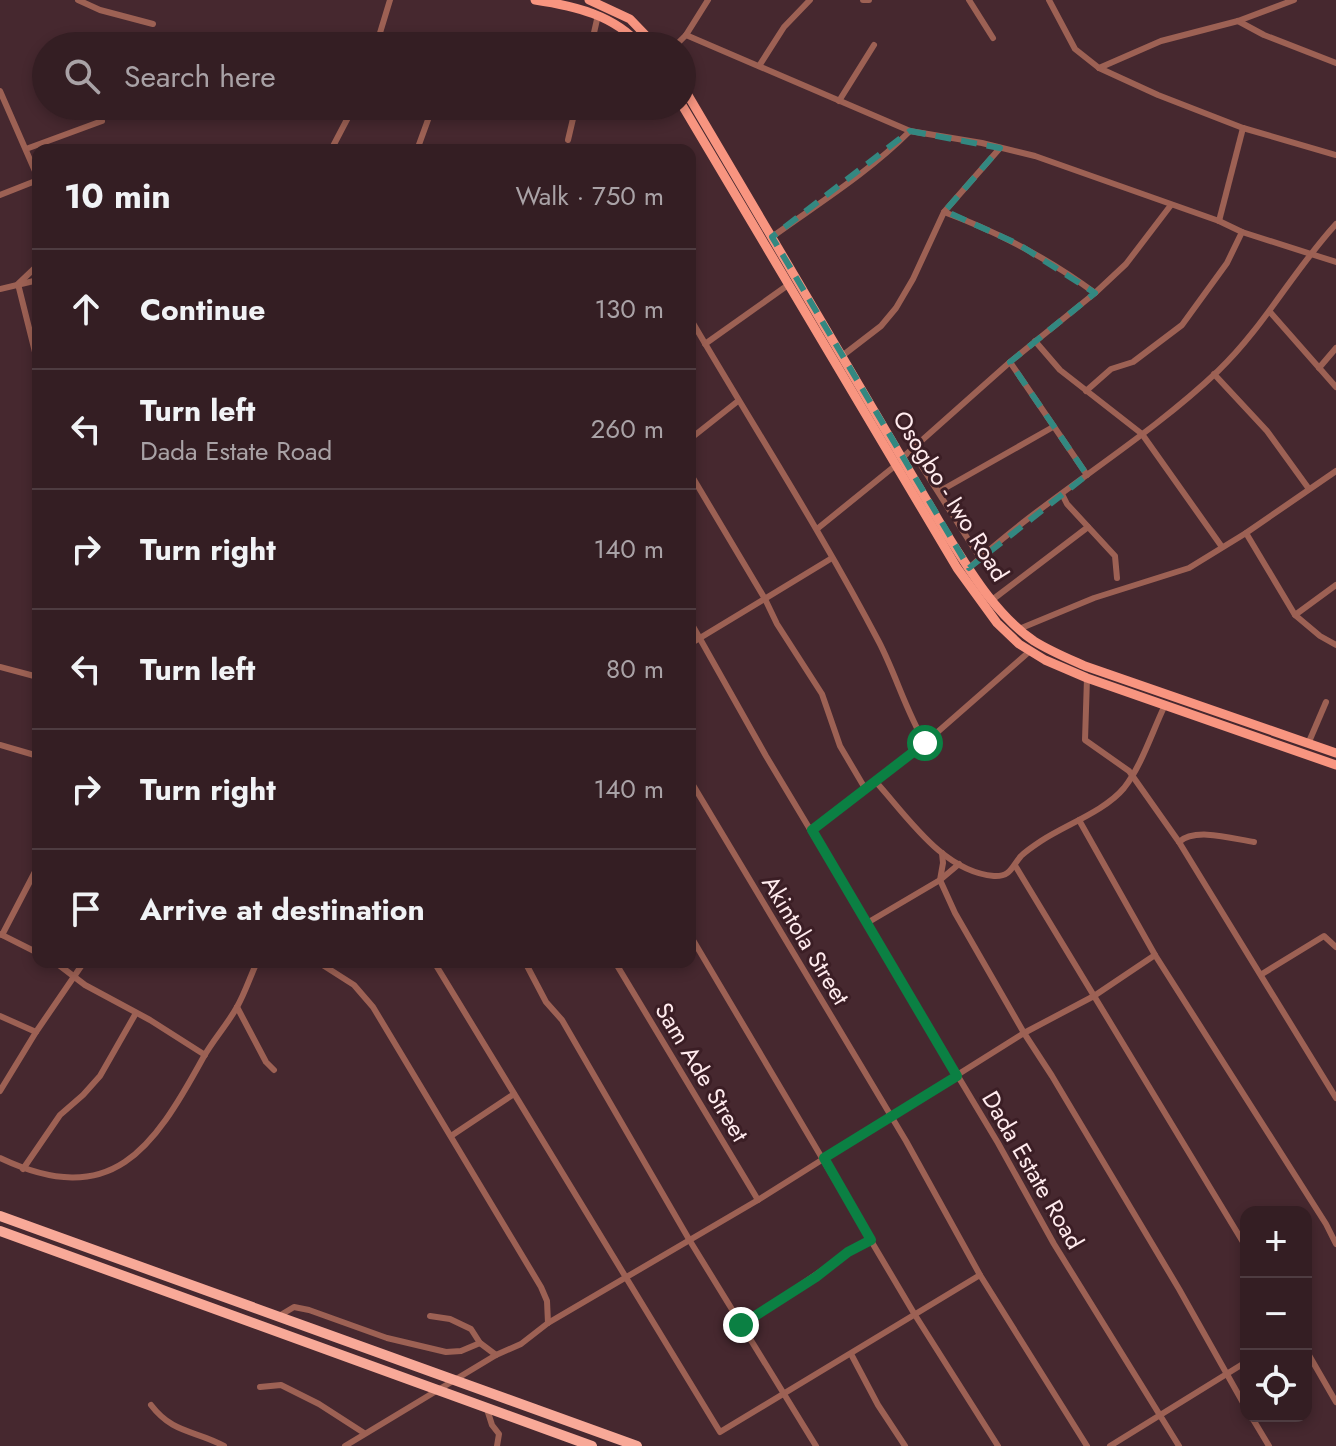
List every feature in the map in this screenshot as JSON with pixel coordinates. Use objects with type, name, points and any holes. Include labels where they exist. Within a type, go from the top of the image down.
[{"type":"highway","points":[[0,1216],[637,1446]]},
{"type":"highway","points":[[0,1231],[592,1446]]},
{"type":"main road","points":[[535,0],[598,15],[626,32]]},
{"type":"main road","points":[[589,0],[630,19],[643,32]]},
{"type":"main road","name":"Osogbo - Iwo Road","points":[[696,109],[842,356],[978,600],[997,623],[1030,651],[1087,678],[1336,765]]},
{"type":"main road","name":"Osogbo - Iwo Road","points":[[691,120],[788,285],[899,462],[969,568],[992,600],[1019,629],[1050,651],[1085,666],[1336,753]]},
{"type":"street","points":[[78,0],[100,10],[153,24]]},
{"type":"street","points":[[380,32],[390,0]]},
{"type":"street","points":[[688,32],[708,0]]},
{"type":"street","points":[[759,66],[784,27],[810,0]]},
{"type":"street","points":[[969,0],[993,38]]},
{"type":"street","points":[[1049,0],[1075,49],[1099,68],[1243,128],[1336,155]]},
{"type":"street","points":[[1099,68],[1161,41],[1238,21],[1294,0]]},
{"type":"street","points":[[594,32],[598,15]]},
{"type":"street","points":[[1238,21],[1264,35],[1336,63]]},
{"type":"street","points":[[696,39],[910,131],[1035,156],[1242,232],[1336,262]]},
{"type":"street","points":[[839,101],[874,45]]},
{"type":"street","points":[[1,93],[32,164]]},
{"type":"street","points":[[334,144],[347,120]]},
{"type":"street","points":[[419,144],[428,120]]},
{"type":"street","points":[[568,140],[573,120]]},
{"type":"street","points":[[40,144],[102,121]]},
{"type":"street","points":[[1219,221],[1243,128]]},
{"type":"street","points":[[772,237],[888,154],[910,131]]},
{"type":"street","points":[[26,149],[32,147]]},
{"type":"street","points":[[842,356],[881,326],[896,308],[944,212],[1000,148]]},
{"type":"street","points":[[0,195],[32,182]]},
{"type":"street","points":[[817,529],[912,451],[1010,362],[1095,293],[1126,264],[1171,205]]},
{"type":"street","points":[[944,212],[1018,244],[1095,293]]},
{"type":"street","points":[[969,568],[1214,374],[1244,345],[1309,253],[1336,224]]},
{"type":"street","points":[[1086,391],[1111,369],[1133,362],[1182,325],[1227,263],[1242,232]]},
{"type":"street","points":[[18,284],[32,271]]},
{"type":"street","points":[[0,289],[32,281]]},
{"type":"street","points":[[18,284],[32,340]]},
{"type":"street","points":[[705,344],[788,285]]},
{"type":"street","points":[[1270,312],[1336,387]]},
{"type":"street","points":[[696,328],[817,529],[880,644],[914,725],[925,743]]},
{"type":"street","points":[[1035,341],[1060,370],[1142,434],[1222,547]]},
{"type":"street","points":[[1319,368],[1336,348]]},
{"type":"street","points":[[1010,362],[1087,475]]},
{"type":"street","points":[[1214,374],[1267,431],[1309,489]]},
{"type":"street","points":[[696,434],[738,401]]},
{"type":"street","points":[[940,491],[1053,427]]},
{"type":"street","points":[[912,451],[980,558]]},
{"type":"street","points":[[1019,629],[1094,598],[1189,568],[1336,471]]},
{"type":"street","points":[[696,483],[777,624],[822,694],[840,746],[866,790]]},
{"type":"street","points":[[1062,494],[1115,556],[1117,578]]},
{"type":"street","points":[[992,600],[1088,527]]},
{"type":"street","points":[[1246,533],[1295,615],[1336,645]]},
{"type":"street","points":[[696,640],[832,558]]},
{"type":"street","points":[[1295,615],[1336,585]]},
{"type":"street","name":"Dada Estate Road","points":[[696,631],[766,756],[1054,1244],[1179,1446]]},
{"type":"street","points":[[812,830],[925,743],[1030,651]]},
{"type":"street","points":[[0,667],[32,675]]},
{"type":"street","points":[[1087,678],[1085,740],[1132,775],[1179,842],[1336,1098]]},
{"type":"street","points":[[1308,744],[1326,702]]},
{"type":"street","points":[[876,782],[942,853],[959,864],[993,876],[1003,876],[1016,867],[1020,857],[1042,841],[1122,791],[1165,705]]},
{"type":"street","points":[[0,745],[32,754]]},
{"type":"street","name":"Akintola Street","points":[[696,790],[891,1118],[980,1275],[1087,1446]]},
{"type":"street","points":[[1079,820],[1155,955],[1336,1244]]},
{"type":"street","points":[[1179,842],[1184,837],[1205,835],[1254,842]]},
{"type":"street","points":[[942,853],[940,880],[955,913],[1172,1276],[1240,1398]]},
{"type":"street","points":[[867,923],[940,880],[959,864]]},
{"type":"street","points":[[1016,867],[1240,1237]]},
{"type":"street","points":[[32,877],[1,935],[32,950]]},
{"type":"street","points":[[1262,974],[1324,936],[1336,947]]},
{"type":"street","points":[[696,945],[915,1315],[998,1446]]},
{"type":"street","points":[[345,1446],[356,1443],[364,1433],[496,1355],[521,1344],[548,1323],[758,1200],[1024,1033],[1094,996],[1155,955]]},
{"type":"street","points":[[64,968],[85,985],[205,1055]]},
{"type":"street","points":[[0,1091],[79,968]]},
{"type":"street","points":[[0,1158],[23,1169],[79,1177],[116,1169],[146,1146],[163,1124],[237,1007],[254,968]]},
{"type":"street","points":[[327,968],[354,985],[373,1007],[541,1287],[547,1301],[548,1323]]},
{"type":"street","points":[[438,968],[720,1432],[980,1275]]},
{"type":"street","points":[[528,968],[816,1446]]},
{"type":"street","name":"Sam Ade Street","points":[[619,968],[758,1200]]},
{"type":"street","points":[[237,1007],[266,1062],[274,1070]]},
{"type":"street","points":[[23,1169],[60,1115],[100,1076],[136,1013]]},
{"type":"street","points":[[0,1016],[36,1032]]},
{"type":"street","points":[[0,1067],[10,1072]]},
{"type":"street","points":[[451,1136],[514,1094]]},
{"type":"street","points":[[1326,1224],[1336,1217]]},
{"type":"street","points":[[741,1325],[816,1277],[848,1252],[871,1240]]},
{"type":"street","points":[[278,1316],[294,1307],[309,1310],[387,1338],[446,1352],[461,1351],[480,1343]]},
{"type":"street","points":[[430,1316],[471,1329],[480,1343],[496,1355]]},
{"type":"street","points":[[851,1354],[878,1405],[905,1446]]},
{"type":"street","points":[[1312,1360],[1336,1402]]},
{"type":"street","points":[[1110,1446],[1240,1366]]},
{"type":"street","points":[[260,1387],[281,1385],[319,1404],[364,1433]]},
{"type":"street","points":[[151,1405],[167,1423],[224,1446]]},
{"type":"street","points":[[486,1406],[492,1425],[499,1434],[497,1446]]},
{"type":"street","points":[[1255,1422],[1269,1446]]},
{"type":"highlighted area","points":[[910,131],[1000,148],[945,211],[1018,244],[1095,293],[1010,362],[1087,475],[969,568],[772,237]]},
{"type":"route","points":[[741,1325],[816,1277],[848,1252],[871,1240],[824,1158],[957,1076],[812,830],[925,743]]}]
